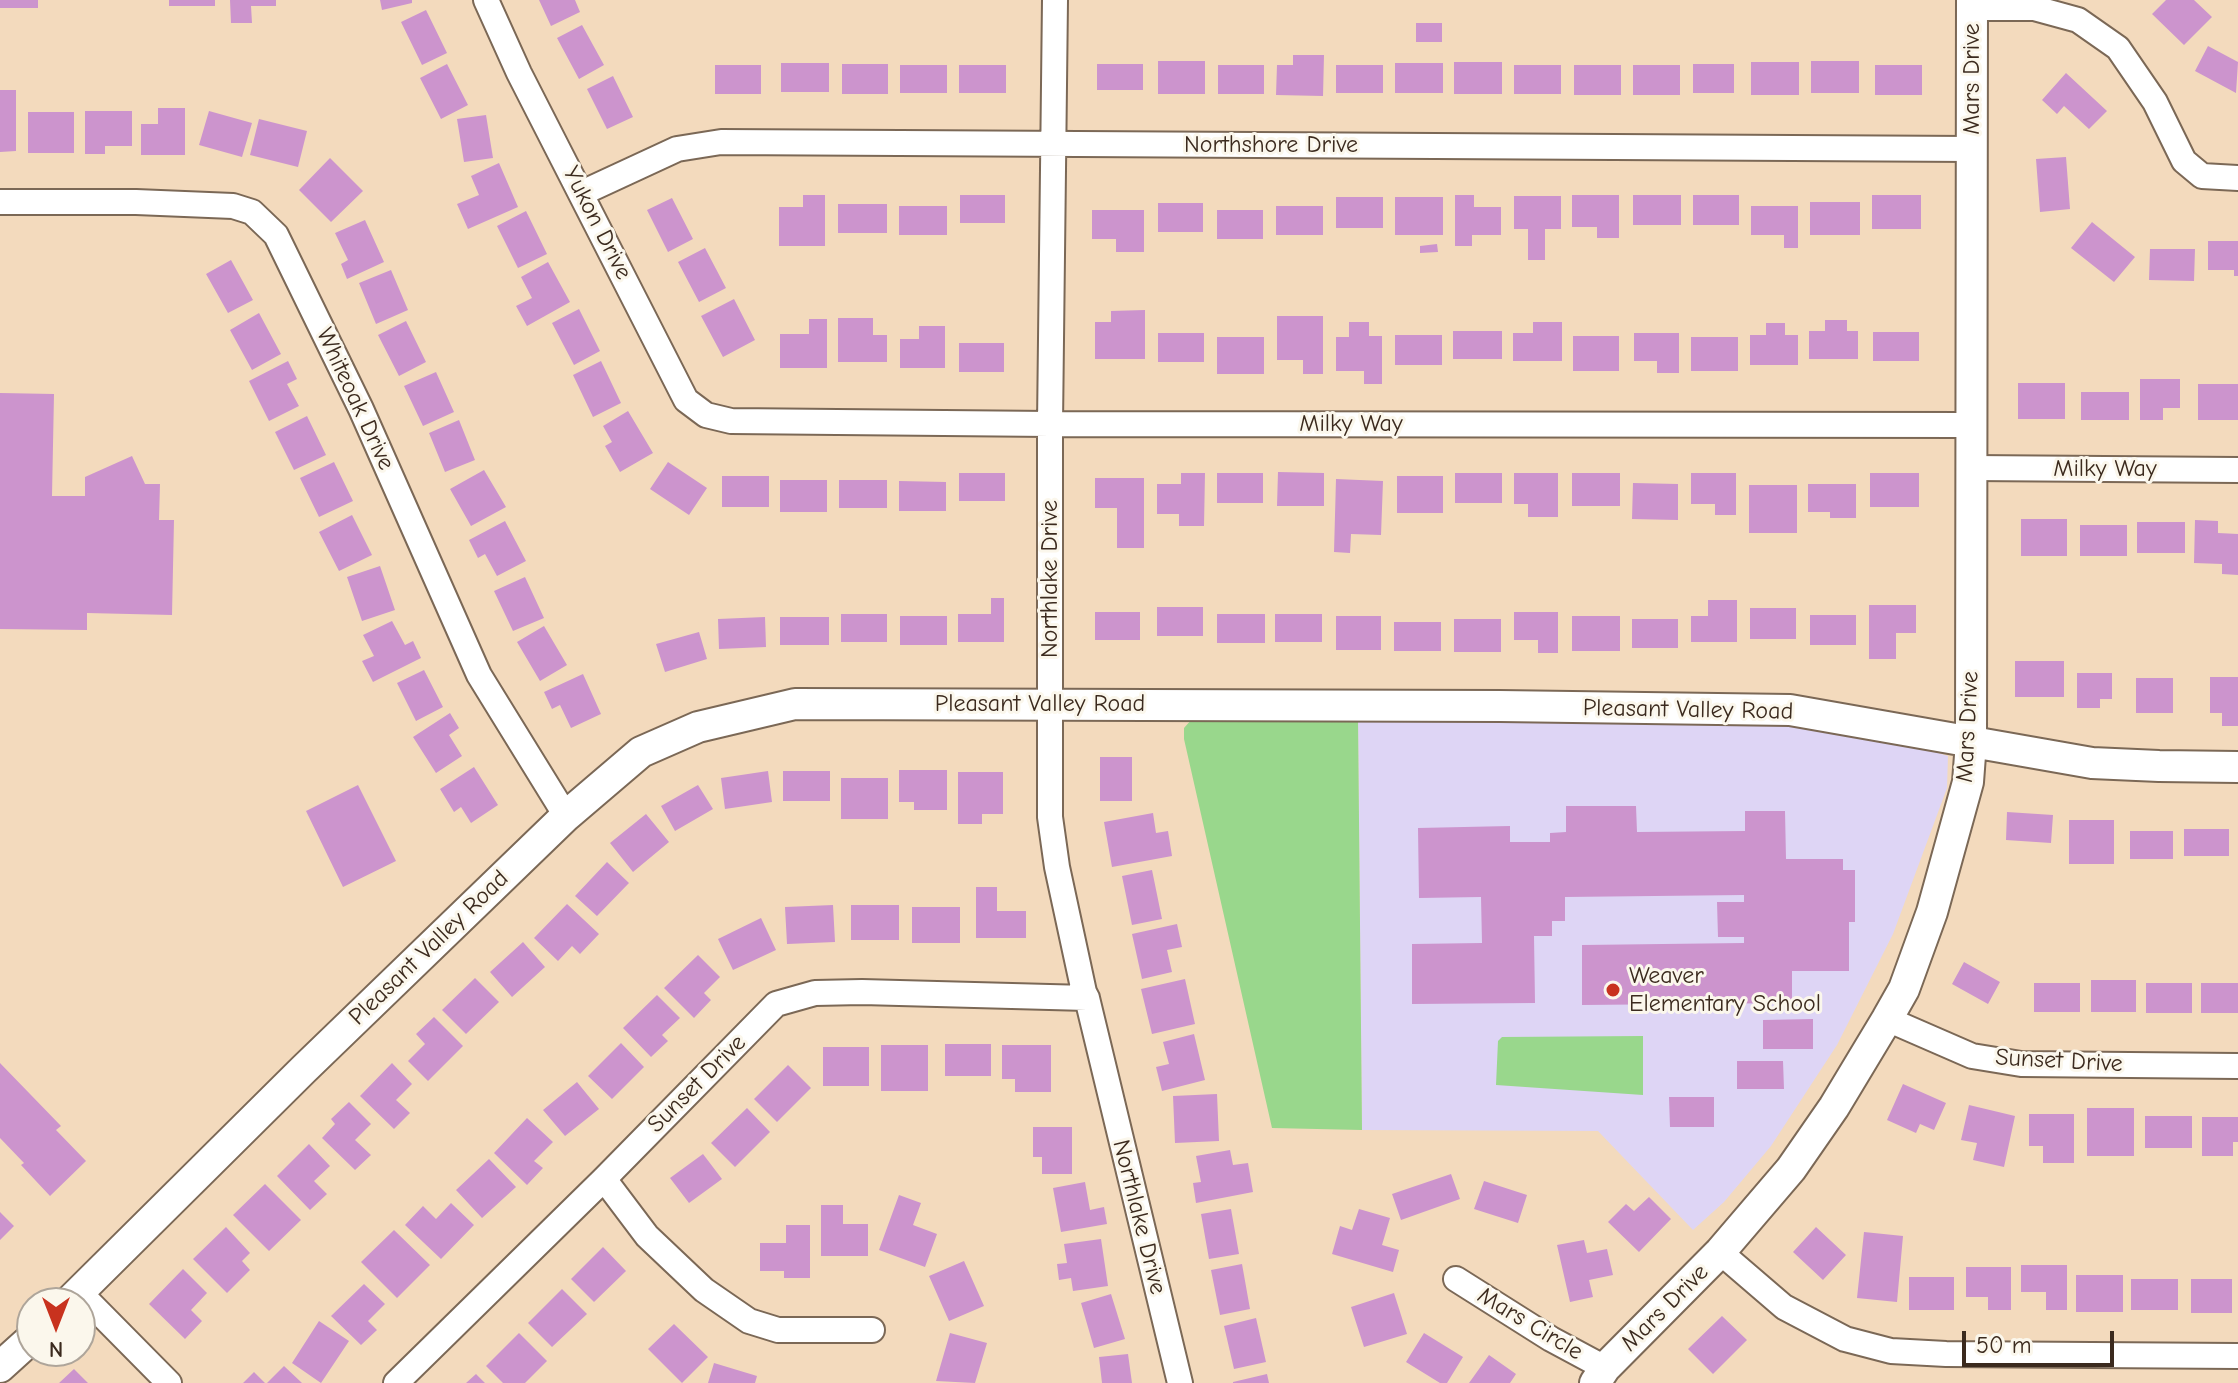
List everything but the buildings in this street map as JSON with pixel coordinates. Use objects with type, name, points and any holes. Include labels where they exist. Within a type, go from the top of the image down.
[{"type":"street","name":"Yukon Drive","points":[[486,0],[519,73],[686,400],[706,415],[731,421]]},
{"type":"street","name":"Northlake Drive","points":[[1055,0],[1050,424],[1050,817],[1057,867],[1084,992],[1180,1383]]},
{"type":"street","name":"Mars Drive","points":[[1600,1376],[1720,1252],[1791,1169],[1834,1107],[1904,989],[1932,912],[1968,782],[1971,742],[1972,4]]},
{"type":"street","points":[[1972,4],[2034,8],[2078,20],[2118,48],[2155,102],[2184,161],[2202,176],[2238,178]]},
{"type":"street","name":"Northshore Drive","points":[[582,193],[677,149],[721,142],[1971,149]]},
{"type":"street","name":"Whiteoak Drive","points":[[0,202],[233,206],[252,212],[276,235],[361,409],[479,675],[566,816]]},
{"type":"street","name":"Milky Way","points":[[731,421],[1971,425]]},
{"type":"street","name":"Milky Way","points":[[1972,468],[2238,470]]},
{"type":"street","name":"Pleasant Valley Road","points":[[85,1287],[304,1069],[566,816],[641,752],[698,727],[795,704],[850,703],[1790,710],[2092,763],[2238,767]]},
{"type":"street","name":"Sunset Drive","points":[[396,1383],[604,1179],[776,1004],[815,993],[846,992],[1087,998]]},
{"type":"street","name":"Sunset Drive","points":[[1887,1019],[1972,1056],[2021,1064],[2238,1066]]},
{"type":"street","points":[[604,1179],[647,1236],[704,1290],[749,1321],[778,1330],[872,1330]]},
{"type":"street","points":[[1720,1252],[1784,1307],[1845,1339],[1891,1351],[2238,1356]]},
{"type":"street","name":"Mars Circle","points":[[1456,1279],[1551,1339],[1600,1376]]},
{"type":"street","points":[[96,1318],[169,1383]]},
{"type":"street","points":[[0,1367],[16,1352]]},
{"type":"shaded area","name":"Weaver Elementary School","points":[[1358,718],[1797,722],[1909,744],[1948,756],[1947,788],[1893,934],[1837,1045],[1771,1146],[1724,1202],[1693,1230],[1598,1131],[1362,1130]]},
{"type":"green space","points":[[1358,718],[1362,1130],[1272,1128],[1184,728],[1192,719]]},
{"type":"green space","points":[[1643,1036],[1643,1095],[1496,1085],[1498,1041],[1502,1037]]},
{"type":"place","name":"Weaver Elementary School","points":[[1613,990]]}]
